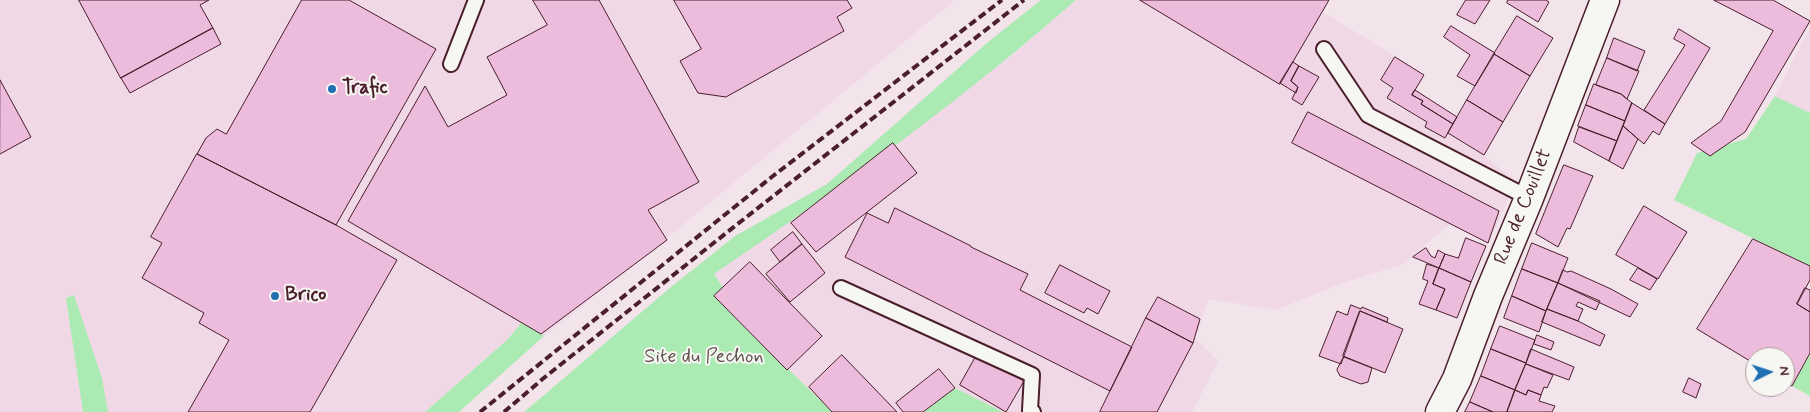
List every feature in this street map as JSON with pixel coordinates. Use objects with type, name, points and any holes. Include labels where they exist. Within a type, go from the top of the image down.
[{"type":"street","name":"Rue de Couillet","points":[[1440,412],[1457,379],[1605,0]]},
{"type":"lane","points":[[451,64],[476,0]]},
{"type":"lane","points":[[1324,49],[1368,115],[1529,198]]},
{"type":"lane","points":[[841,288],[1032,375],[1030,410],[1032,412]]},
{"type":"shaded area","points":[[0,0],[955,0],[679,228],[544,336],[523,321],[507,340],[425,412],[108,412],[102,378],[66,298],[83,412],[0,412]]},
{"type":"shaded area","points":[[1076,0],[1330,0],[1323,12],[1408,64],[1385,100],[1448,133],[1483,155],[1517,182],[1488,243],[1450,224],[1401,265],[1345,282],[1276,310],[1209,299],[1195,338],[1218,361],[1192,412],[1003,412],[955,388],[924,412],[832,412],[758,339],[713,274],[865,168],[1016,52]]},
{"type":"shaded area","points":[[1810,27],[1810,113],[1775,96]]},
{"type":"green space","name":"Site du Pechon","points":[[1041,0],[1076,0],[989,73],[899,143],[714,274],[758,339],[832,412],[524,412],[671,287],[735,236],[827,184],[988,42]]},
{"type":"green space","points":[[1775,96],[1810,113],[1810,266],[1674,200],[1697,153],[1746,139]]},
{"type":"green space","points":[[74,295],[102,378],[108,412],[83,412],[66,298]]},
{"type":"green space","points":[[523,321],[544,336],[459,412],[425,412],[507,340]]},
{"type":"green space","points":[[1810,354],[1810,396],[1795,388],[1795,381]]},
{"type":"green space","points":[[955,388],[1003,412],[924,412]]},
{"type":"building","points":[[79,0],[209,0],[200,5],[213,28],[121,78]]},
{"type":"building","name":"Trafic","points":[[302,0],[349,0],[436,49],[336,225],[197,154],[206,138],[217,129],[226,134]]},
{"type":"building","points":[[533,0],[599,0],[699,182],[648,210],[667,240],[541,334],[348,221],[425,86],[448,127],[507,95],[487,57],[547,25]]},
{"type":"building","points":[[674,0],[847,0],[852,8],[837,17],[844,31],[726,97],[698,93],[680,61],[701,49]]},
{"type":"building","points":[[1140,0],[1329,0],[1280,84]]},
{"type":"building","points":[[1466,0],[1490,0],[1475,24],[1457,15]]},
{"type":"building","points":[[1508,0],[1546,0],[1549,2],[1538,22],[1507,3]]},
{"type":"building","points":[[1714,0],[1773,0],[1810,21],[1745,132],[1710,156],[1691,143],[1721,121],[1773,31]]},
{"type":"building","points":[[1517,16],[1553,38],[1530,76],[1494,54]]},
{"type":"building","points":[[1451,26],[1495,53],[1475,86],[1457,76],[1470,55],[1444,37]]},
{"type":"building","points":[[213,28],[221,44],[130,93],[121,78]]},
{"type":"building","points":[[1679,29],[1710,48],[1665,124],[1644,110],[1685,45],[1674,39]]},
{"type":"building","points":[[1614,38],[1645,51],[1637,71],[1607,58]]},
{"type":"building","points":[[1494,54],[1530,76],[1503,122],[1467,100]]},
{"type":"building","points":[[1395,57],[1424,75],[1412,95],[1423,101],[1421,104],[1453,124],[1445,138],[1425,127],[1427,122],[1387,98],[1393,88],[1381,80]]},
{"type":"building","points":[[1607,58],[1639,71],[1627,99],[1621,94],[1596,85]]},
{"type":"building","points":[[1293,62],[1299,66],[1291,81],[1298,87],[1296,93],[1280,83]]},
{"type":"building","points":[[1299,66],[1319,77],[1302,105],[1292,99],[1298,87],[1291,81]]},
{"type":"building","points":[[0,80],[31,137],[0,154]]},
{"type":"building","points":[[1594,84],[1621,94],[1632,103],[1625,121],[1586,105]]},
{"type":"building","points":[[1415,90],[1457,117],[1453,124],[1421,104],[1423,101],[1412,95]]},
{"type":"building","points":[[1467,100],[1503,122],[1484,155],[1448,133]]},
{"type":"building","points":[[1632,103],[1665,124],[1659,135],[1653,131],[1644,144],[1623,126]]},
{"type":"building","points":[[1586,105],[1625,121],[1617,141],[1578,126]]},
{"type":"building","points":[[1308,112],[1499,211],[1488,243],[1292,143]]},
{"type":"building","points":[[1623,126],[1638,139],[1623,169],[1609,161]]},
{"type":"building","points":[[1579,127],[1617,141],[1609,161],[1574,142]]},
{"type":"building","points":[[893,143],[917,173],[816,252],[791,223]]},
{"type":"building","name":"Brico","points":[[197,154],[336,225],[397,260],[310,412],[188,412],[229,340],[199,323],[204,313],[142,278],[162,243],[151,237]]},
{"type":"building","points":[[1564,165],[1593,176],[1570,229],[1567,228],[1558,247],[1536,234]]},
{"type":"building","points":[[1644,206],[1687,232],[1658,279],[1616,255]]},
{"type":"building","points":[[895,208],[1028,274],[1020,290],[1132,347],[1110,391],[845,257],[867,213],[888,223]]},
{"type":"building","points":[[793,232],[802,244],[780,262],[771,250]]},
{"type":"building","points":[[1466,238],[1486,246],[1471,282],[1439,268],[1445,254],[1458,258]]},
{"type":"building","points":[[1753,239],[1810,266],[1810,280],[1797,304],[1810,312],[1810,353],[1795,380],[1795,347],[1745,347],[1745,358],[1697,329]]},
{"type":"building","points":[[1532,243],[1568,258],[1558,283],[1522,269]]},
{"type":"building","points":[[802,244],[825,273],[790,302],[766,274]]},
{"type":"building","points":[[1426,248],[1431,256],[1435,258],[1438,250],[1445,254],[1439,268],[1413,257]]},
{"type":"building","points":[[750,262],[822,336],[787,370],[714,296]]},
{"type":"building","points":[[1427,264],[1439,268],[1433,284],[1445,289],[1436,310],[1419,304],[1428,281],[1423,279]]},
{"type":"building","points":[[1060,265],[1110,291],[1098,314],[1087,308],[1084,313],[1045,293]]},
{"type":"building","points":[[1439,268],[1471,282],[1457,318],[1436,310],[1445,289],[1433,284]]},
{"type":"building","points":[[1638,268],[1657,279],[1650,290],[1630,280]]},
{"type":"building","points":[[1522,269],[1558,283],[1546,311],[1512,296]]},
{"type":"building","points":[[1563,270],[1571,271],[1611,289],[1638,304],[1630,317],[1558,283]]},
{"type":"building","points":[[1558,283],[1600,301],[1596,310],[1578,302],[1576,306],[1583,309],[1578,321],[1547,309]]},
{"type":"building","points":[[1805,288],[1810,290],[1810,312],[1797,304]]},
{"type":"building","points":[[1512,296],[1546,311],[1539,332],[1504,318]]},
{"type":"building","points":[[1158,297],[1200,319],[1193,343],[1146,318]]},
{"type":"building","points":[[1351,305],[1361,309],[1362,307],[1388,318],[1387,322],[1360,311],[1341,364],[1319,356],[1337,311],[1347,315]]},
{"type":"building","points":[[1547,309],[1578,321],[1605,335],[1600,346],[1542,322]]},
{"type":"building","points":[[1360,311],[1403,329],[1385,373],[1343,356]]},
{"type":"building","points":[[1146,318],[1193,343],[1157,412],[1100,412]]},
{"type":"building","points":[[1500,326],[1535,340],[1526,363],[1491,349]]},
{"type":"building","points":[[1537,335],[1554,342],[1551,350],[1534,344]]},
{"type":"building","points":[[1491,349],[1526,363],[1515,390],[1481,376]]},
{"type":"building","points":[[1531,349],[1574,367],[1569,380],[1526,364]]},
{"type":"building","points":[[978,353],[1024,381],[1006,412],[960,385]]},
{"type":"building","points":[[842,355],[897,412],[832,412],[809,387]]},
{"type":"building","points":[[1344,357],[1372,368],[1368,382],[1361,384],[1340,376],[1337,370]]},
{"type":"building","points":[[1526,364],[1553,375],[1547,388],[1544,387],[1541,395],[1528,390],[1526,395],[1515,390]]},
{"type":"building","points":[[939,369],[955,388],[923,412],[903,412],[896,403]]},
{"type":"building","points":[[1481,376],[1515,390],[1507,412],[1493,412],[1470,402]]},
{"type":"building","points":[[1689,378],[1701,384],[1696,398],[1683,392]]},
{"type":"building","points":[[1515,390],[1526,395],[1528,390],[1541,395],[1539,401],[1555,406],[1552,412],[1507,412]]},
{"type":"building","points":[[1470,402],[1493,412],[1465,412]]},
{"type":"railway","points":[[480,412],[773,176],[1002,0]]},
{"type":"railway","points":[[504,412],[545,377],[735,226],[1024,0]]},
{"type":"place","name":"Trafic","points":[[332,89]]},
{"type":"place","name":"Brico","points":[[275,296]]}]
